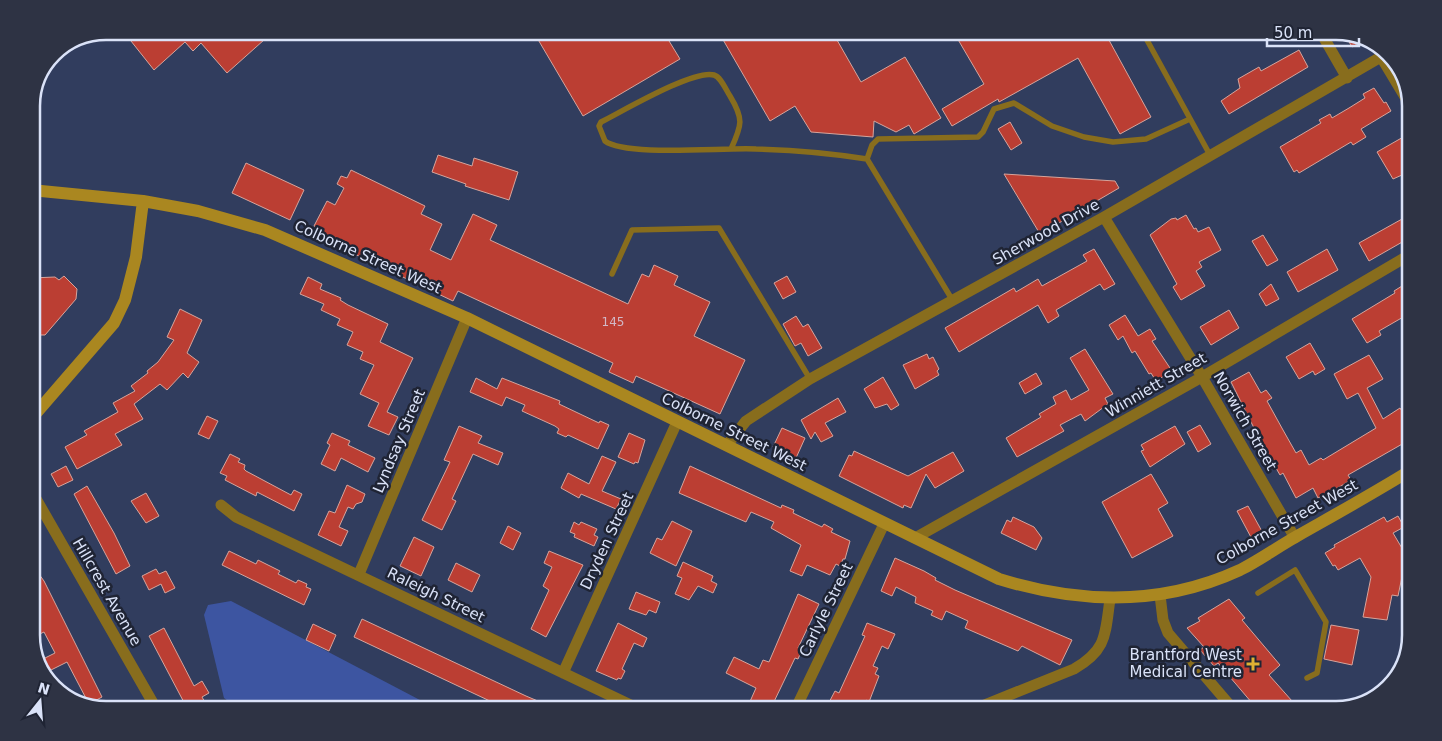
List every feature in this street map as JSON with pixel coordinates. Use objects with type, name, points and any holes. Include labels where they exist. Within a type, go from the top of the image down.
[{"type":"main road","name":"Colborne Street West","points":[[40,191],[143,201],[198,211],[265,230],[467,318],[884,524],[999,579],[1033,590],[1110,599],[1160,595],[1187,589],[1241,569],[1402,475]]},
{"type":"main road","points":[[40,409],[114,323],[125,300],[136,256],[143,201]]},
{"type":"street","points":[[1325,40],[1347,78]]},
{"type":"street","name":"Sherwood Drive","points":[[727,445],[746,421],[810,379],[1104,217],[1381,58]]},
{"type":"street","name":"Norwich Street","points":[[1104,217],[1202,377],[1295,538]]},
{"type":"street","name":"Winniett Street","points":[[914,538],[1202,377],[1402,259]]},
{"type":"street","name":"Lyndsay Street","points":[[359,574],[467,318]]},
{"type":"street","name":"Dryden Street","points":[[563,672],[677,422]]},
{"type":"street","name":"Raleigh Street","points":[[221,505],[236,517],[623,701]]},
{"type":"street","name":"Hillcrest Avenue","points":[[40,506],[152,701]]},
{"type":"street","name":"Carlyle Street","points":[[799,701],[884,524]]},
{"type":"street","points":[[1160,595],[1163,620],[1168,633],[1226,701]]},
{"type":"street","points":[[994,701],[1074,669],[1089,660],[1098,651],[1104,639],[1110,599]]},
{"type":"lane","points":[[1147,40],[1210,155]]},
{"type":"lane","points":[[731,149],[741,123],[740,113],[719,78],[713,74],[692,76],[602,122],[598,126],[605,141],[621,147],[826,152],[867,159],[953,301]]},
{"type":"lane","points":[[867,159],[872,145],[878,139],[978,137],[984,132],[994,109],[1014,103],[1052,126],[1084,137],[1113,142],[1146,139],[1190,119]]},
{"type":"lane","points":[[612,274],[632,230],[719,228],[810,379]]},
{"type":"lane","points":[[1258,593],[1295,570],[1326,622],[1317,673],[1307,678]]},
{"type":"shaded area","points":[[231,601],[422,701],[228,701],[224,698],[204,615],[208,605]]},
{"type":"building","points":[[130,40],[264,40],[227,73],[201,43],[193,51],[185,42],[154,70]]},
{"type":"building","points":[[538,40],[668,40],[680,59],[583,116]]},
{"type":"building","points":[[723,40],[837,40],[861,82],[905,57],[941,118],[914,134],[909,125],[896,132],[874,121],[873,137],[811,132],[795,106],[770,121]]},
{"type":"building","points":[[958,40],[1109,40],[1151,117],[1120,134],[1078,58],[999,102],[998,99],[952,126],[942,109],[984,84]]},
{"type":"building","points":[[1349,41],[1357,44],[1352,47]]},
{"type":"building","points":[[1299,50],[1308,67],[1229,114],[1221,101],[1240,88],[1238,79],[1259,67],[1261,71]]},
{"type":"building","points":[[1374,88],[1391,111],[1361,129],[1366,137],[1353,145],[1351,142],[1299,173],[1297,170],[1294,172],[1280,147],[1321,123],[1319,120],[1330,114],[1332,118],[1365,98],[1363,94]]},
{"type":"building","points":[[1010,122],[1022,143],[1011,150],[998,129]]},
{"type":"building","points":[[1402,138],[1402,175],[1393,179],[1377,152]]},
{"type":"building","points":[[438,155],[472,166],[474,158],[518,172],[509,200],[465,186],[466,184],[432,172]]},
{"type":"building","points":[[246,163],[304,190],[290,220],[232,193]]},
{"type":"building","points":[[351,170],[425,206],[421,214],[442,224],[430,250],[451,260],[473,214],[497,225],[490,240],[628,304],[642,274],[649,277],[654,265],[678,276],[674,285],[710,302],[694,336],[745,360],[720,414],[636,376],[633,383],[609,372],[613,363],[458,291],[453,301],[319,237],[322,230],[314,226],[327,201],[335,205],[344,188],[337,184],[341,176],[347,178]]},
{"type":"building","points":[[1004,174],[1115,181],[1119,188],[1040,234]]},
{"type":"building","points":[[1186,215],[1194,229],[1196,228],[1198,232],[1209,227],[1221,250],[1199,262],[1202,267],[1196,271],[1205,286],[1181,300],[1173,287],[1177,284],[1150,235],[1171,219],[1176,218],[1177,220]]},
{"type":"building","points":[[1402,219],[1402,242],[1369,261],[1359,243]]},
{"type":"building","points":[[1263,235],[1278,260],[1267,266],[1252,241]]},
{"type":"building","points":[[1094,249],[1115,284],[1104,290],[1100,284],[1056,310],[1059,316],[1048,323],[1038,305],[959,352],[945,328],[1014,288],[1016,292],[1038,279],[1042,286],[1087,261],[1083,255]]},
{"type":"building","points":[[1327,249],[1338,270],[1298,292],[1287,272]]},
{"type":"building","points":[[64,276],[77,289],[76,299],[45,335],[40,335],[40,278],[55,277],[59,280]]},
{"type":"building","points":[[787,276],[796,292],[783,299],[774,283]]},
{"type":"building","points":[[308,277],[322,284],[320,289],[341,298],[340,300],[348,305],[388,324],[380,342],[413,358],[387,412],[398,417],[389,435],[368,426],[379,403],[360,394],[374,365],[360,359],[363,352],[347,345],[353,332],[337,325],[340,319],[321,310],[324,304],[300,294]]},
{"type":"building","points":[[1271,284],[1279,299],[1266,306],[1259,294]]},
{"type":"building","points":[[1402,286],[1402,318],[1379,331],[1381,335],[1367,343],[1352,319],[1395,293],[1394,291]]},
{"type":"building","points":[[180,309],[202,320],[187,353],[199,362],[188,378],[183,373],[167,390],[160,384],[134,404],[143,419],[115,434],[122,445],[77,469],[65,447],[87,435],[84,431],[118,412],[113,403],[135,391],[131,386],[148,373],[147,371],[158,362],[174,340],[167,337]]},
{"type":"building","points":[[1229,310],[1239,328],[1211,345],[1200,327]]},
{"type":"building","points":[[1125,315],[1138,336],[1150,329],[1156,339],[1152,341],[1172,371],[1156,381],[1151,373],[1149,374],[1135,351],[1132,353],[1123,336],[1118,340],[1109,325]]},
{"type":"building","points":[[796,316],[803,327],[808,324],[822,348],[808,356],[801,343],[795,346],[783,324]]},
{"type":"building","points":[[1310,343],[1325,369],[1315,375],[1313,371],[1299,379],[1286,357]]},
{"type":"building","points":[[1085,349],[1113,394],[1105,398],[1108,404],[1085,421],[1081,414],[1060,425],[1064,431],[1017,457],[1006,438],[1041,417],[1039,414],[1056,404],[1053,397],[1066,390],[1071,400],[1089,390],[1070,358]]},
{"type":"building","points":[[927,354],[929,359],[933,357],[939,369],[937,371],[939,375],[915,389],[903,365]]},
{"type":"building","points":[[1369,355],[1383,379],[1367,388],[1383,419],[1400,408],[1402,411],[1402,444],[1348,475],[1351,480],[1318,498],[1313,488],[1296,498],[1283,473],[1280,475],[1261,442],[1231,382],[1249,372],[1261,393],[1266,390],[1272,398],[1267,401],[1296,453],[1301,450],[1309,465],[1321,458],[1323,460],[1376,428],[1358,393],[1347,399],[1334,374]]},
{"type":"building","points":[[1036,373],[1042,384],[1025,394],[1019,383]]},
{"type":"building","points":[[883,377],[899,405],[891,410],[887,404],[875,408],[864,389]]},
{"type":"building","points":[[476,378],[497,389],[502,378],[560,401],[559,404],[599,423],[600,421],[609,425],[598,449],[568,435],[566,437],[557,433],[559,429],[555,426],[522,411],[525,405],[506,397],[502,406],[470,392]]},
{"type":"building","points":[[838,398],[846,412],[825,423],[833,436],[821,442],[815,432],[811,439],[801,420]]},
{"type":"building","points":[[207,416],[218,421],[209,439],[198,434]]},
{"type":"building","points":[[1200,425],[1211,444],[1198,452],[1187,432]]},
{"type":"building","points":[[459,426],[482,436],[478,443],[503,453],[498,465],[473,454],[452,499],[456,501],[442,530],[422,520],[450,462],[444,460]]},
{"type":"building","points":[[1175,426],[1185,444],[1150,467],[1141,451],[1144,450],[1141,445]]},
{"type":"building","points":[[782,428],[805,438],[796,458],[773,447]]},
{"type":"building","points":[[332,433],[350,441],[348,445],[375,458],[368,472],[341,458],[335,471],[321,464],[330,445],[327,443]]},
{"type":"building","points":[[629,433],[645,440],[638,463],[635,462],[634,464],[618,457]]},
{"type":"building","points":[[854,451],[908,476],[953,452],[964,471],[935,488],[926,474],[911,508],[904,505],[903,508],[839,476],[849,455],[852,456]]},
{"type":"building","points":[[230,454],[240,459],[238,462],[245,465],[244,469],[246,471],[291,495],[294,490],[302,494],[294,511],[257,492],[256,496],[225,480],[227,476],[220,473]]},
{"type":"building","points":[[602,456],[616,462],[602,491],[621,499],[616,509],[581,494],[579,498],[561,488],[568,473],[589,484]]},
{"type":"building","points":[[66,466],[73,480],[58,487],[51,474]]},
{"type":"building","points":[[690,466],[781,508],[782,505],[794,510],[793,513],[822,527],[824,524],[833,529],[831,532],[850,541],[845,559],[843,559],[840,566],[836,564],[830,575],[807,565],[802,576],[790,571],[801,545],[771,528],[774,522],[751,512],[746,522],[679,493]]},
{"type":"building","points":[[1151,474],[1168,503],[1158,509],[1173,536],[1132,558],[1102,502]]},
{"type":"building","points":[[347,485],[365,494],[362,502],[356,504],[353,509],[348,507],[339,527],[348,531],[341,546],[318,535],[329,511],[335,513]]},
{"type":"building","points":[[87,486],[114,533],[130,566],[116,574],[74,494]]},
{"type":"building","points":[[146,493],[159,516],[146,523],[131,501]]},
{"type":"building","points":[[1248,506],[1264,535],[1253,541],[1237,511]]},
{"type":"building","points":[[1398,516],[1402,523],[1402,528],[1393,533],[1402,548],[1402,577],[1398,596],[1392,595],[1387,620],[1363,617],[1371,577],[1360,558],[1338,570],[1335,565],[1333,566],[1325,553],[1335,547],[1334,545],[1384,517],[1387,522]]},
{"type":"building","points":[[1013,517],[1034,527],[1042,538],[1036,550],[1001,533],[1007,520],[1011,522]]},
{"type":"building","points":[[672,521],[692,531],[676,566],[650,553],[657,538],[662,540]]},
{"type":"building","points":[[574,522],[579,525],[581,522],[597,529],[594,535],[598,537],[594,546],[574,537],[575,534],[570,532]]},
{"type":"building","points":[[508,526],[521,533],[513,550],[500,543]]},
{"type":"building","points":[[414,537],[434,547],[421,576],[400,566]]},
{"type":"building","points":[[229,551],[256,564],[258,560],[280,571],[278,574],[296,583],[298,580],[307,584],[306,587],[311,589],[304,605],[222,565]]},
{"type":"building","points":[[549,551],[583,565],[546,637],[531,629],[549,590],[543,586],[552,567],[544,563]]},
{"type":"building","points":[[895,558],[924,571],[936,578],[935,580],[955,590],[1072,640],[1060,665],[1022,646],[1018,651],[965,628],[968,621],[946,611],[942,620],[931,615],[933,611],[915,603],[916,597],[896,587],[892,596],[881,591]]},
{"type":"building","points":[[683,562],[713,576],[711,581],[717,584],[713,593],[698,586],[689,600],[675,594],[682,578],[677,576]]},
{"type":"building","points":[[456,563],[480,575],[472,592],[448,580]]},
{"type":"building","points":[[156,569],[159,574],[166,571],[175,588],[165,593],[161,584],[149,590],[142,576]]},
{"type":"building","points":[[40,575],[102,697],[97,700],[86,698],[67,662],[50,670],[45,658],[55,653],[44,632],[40,634]]},
{"type":"building","points":[[636,592],[660,602],[656,613],[649,610],[646,615],[629,609]]},
{"type":"building","points":[[798,594],[819,604],[798,648],[802,650],[798,659],[795,658],[774,701],[750,701],[756,688],[726,673],[734,657],[759,669],[763,660],[769,662]]},
{"type":"building","points":[[1229,599],[1245,618],[1242,620],[1280,665],[1269,675],[1292,701],[1250,701],[1218,663],[1214,666],[1200,650],[1204,647],[1187,628],[1200,621],[1198,618]]},
{"type":"building","points":[[362,619],[538,701],[490,701],[354,637]]},
{"type":"building","points":[[618,623],[647,638],[643,647],[634,643],[622,669],[625,671],[621,679],[618,678],[617,680],[596,671]]},
{"type":"building","points":[[867,623],[895,634],[888,649],[882,646],[873,666],[878,668],[875,674],[879,676],[869,701],[830,701],[835,691],[839,693],[865,636],[862,635]]},
{"type":"building","points":[[313,624],[336,635],[329,651],[306,640]]},
{"type":"building","points":[[1331,625],[1359,630],[1352,665],[1324,659]]},
{"type":"building","points":[[164,628],[194,686],[202,681],[209,693],[202,697],[204,701],[183,701],[149,636]]},
{"type":"place","name":"Brantford West Medical Centre","points":[[1253,664]]}]
